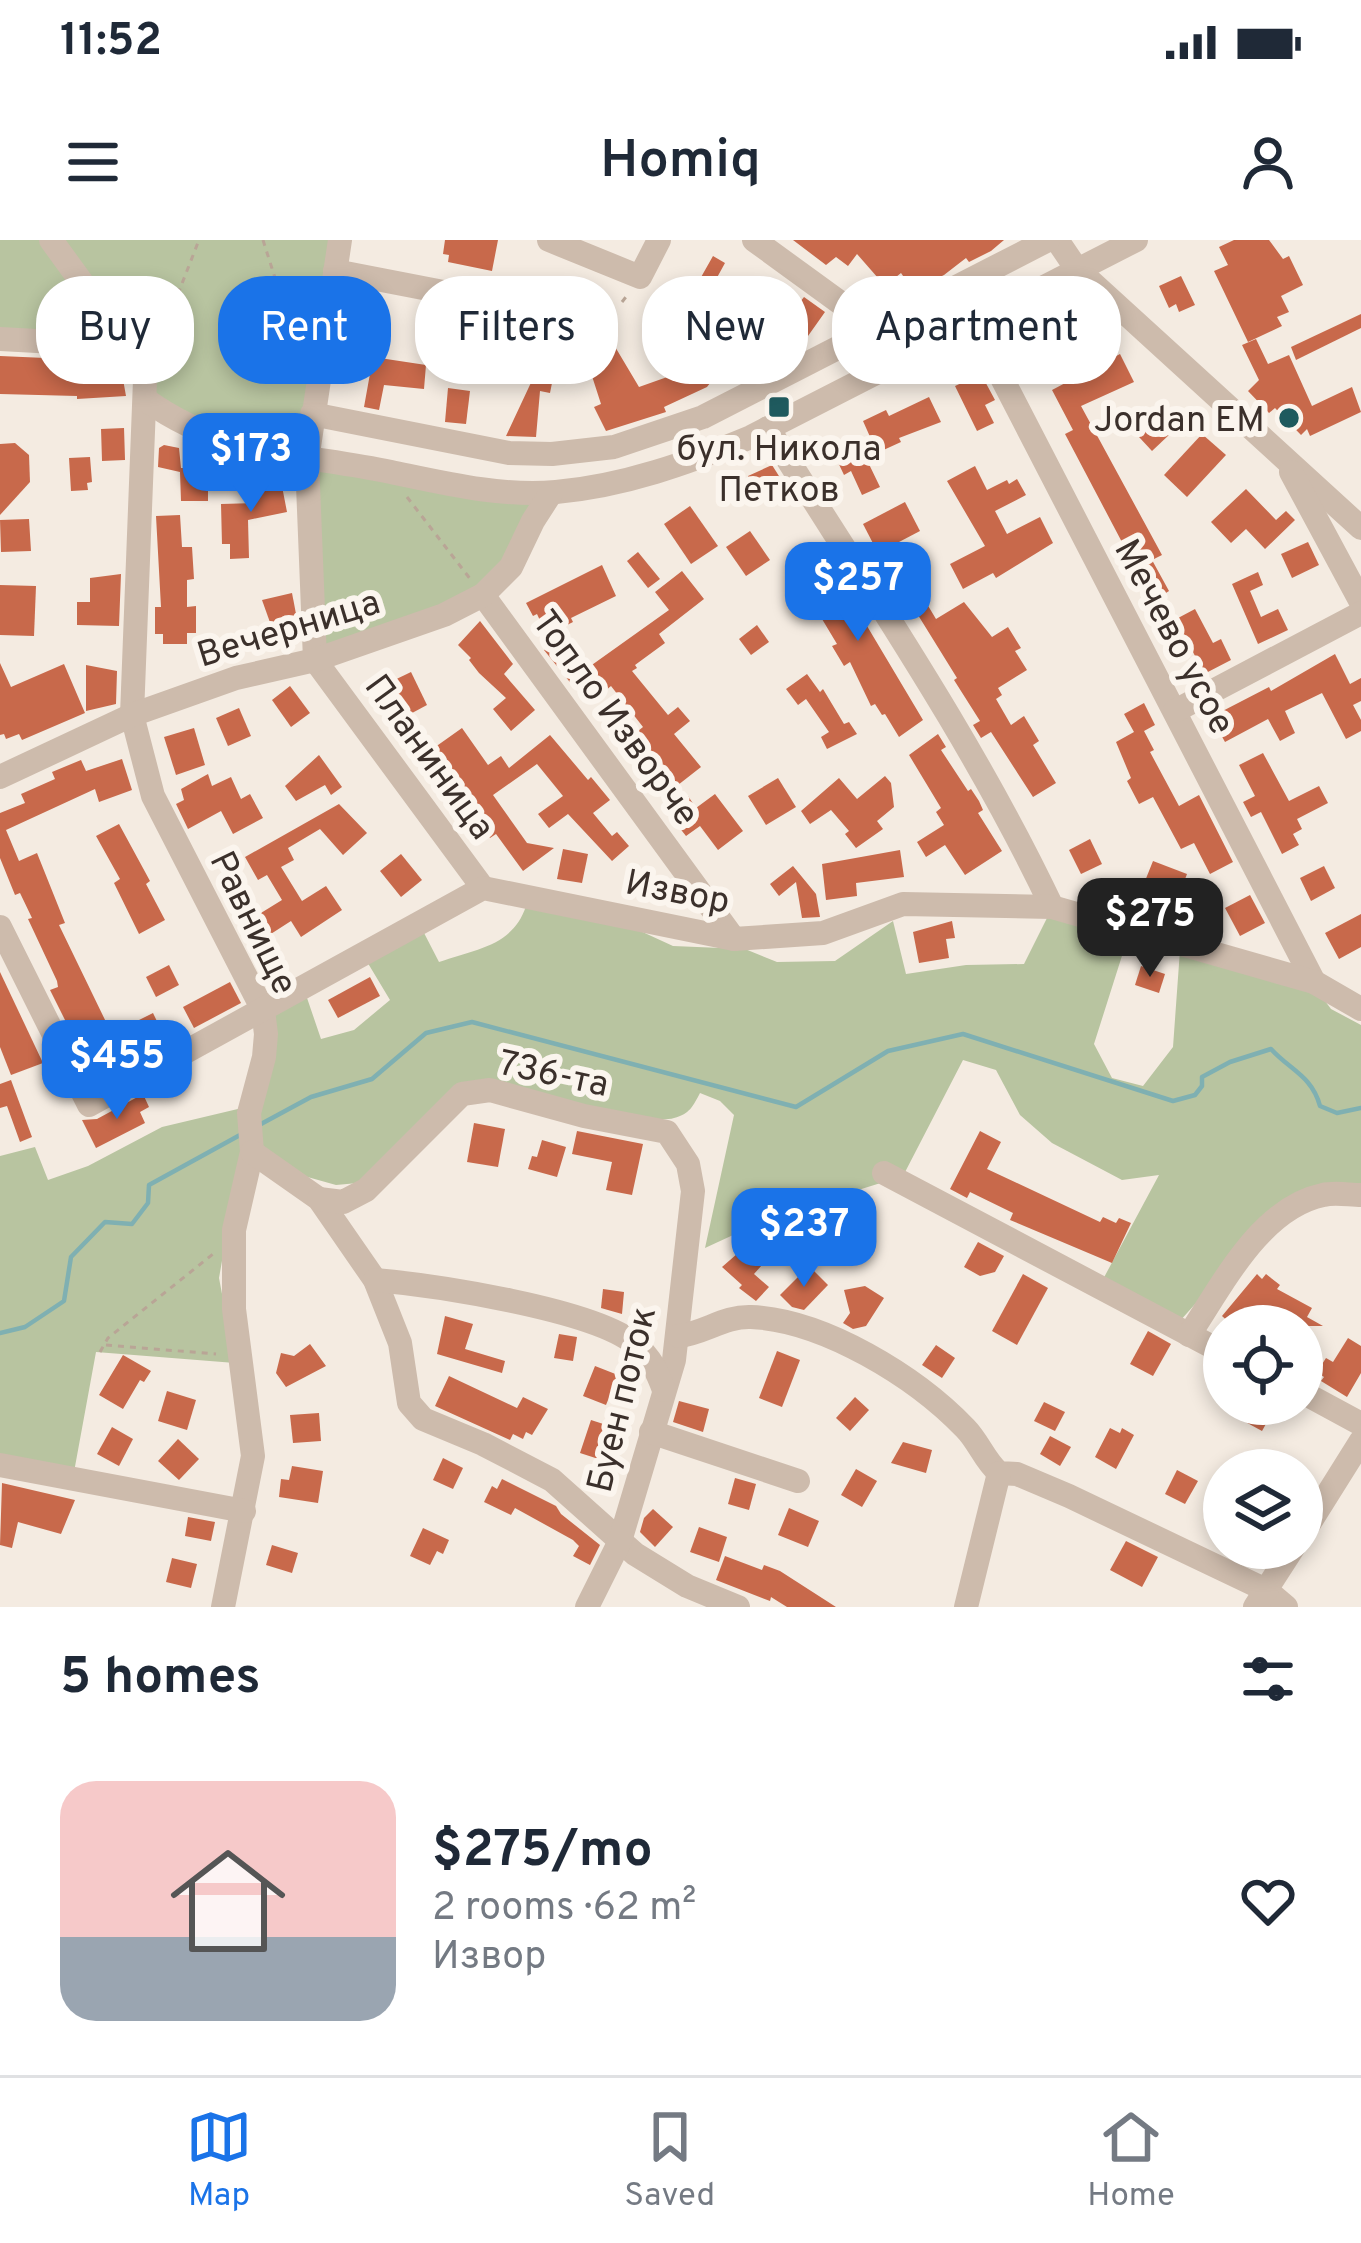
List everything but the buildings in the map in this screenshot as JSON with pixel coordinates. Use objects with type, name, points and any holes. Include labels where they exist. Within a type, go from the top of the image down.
[{"type":"street","points":[[51,240],[77,276]]},
{"type":"street","name":"Планиница","points":[[340,240],[307,460],[315,661],[483,888]]},
{"type":"street","points":[[549,240],[640,278],[659,240]]},
{"type":"street","points":[[754,240],[832,297]]},
{"type":"street","points":[[980,276],[1052,240],[1076,268],[1361,528]]},
{"type":"street","points":[[1061,276],[1136,240]]},
{"type":"street","points":[[335,271],[415,286]]},
{"type":"street","points":[[0,339],[36,341]]},
{"type":"street","points":[[312,415],[509,453],[614,447],[703,417],[832,350]]},
{"type":"street","points":[[144,384],[175,421],[220,442],[452,486],[551,493],[615,484],[694,460],[855,384]]},
{"type":"street","name":"Мечево усое","points":[[1005,384],[1314,982]]},
{"type":"street","name":"Равнище","points":[[146,390],[132,716],[153,796],[263,1010],[264,1058],[249,1113],[252,1152],[234,1238],[234,1309],[253,1456],[223,1607]]},
{"type":"street","points":[[768,428],[955,729],[1052,907]]},
{"type":"street","points":[[1281,454],[1361,602]]},
{"type":"street","name":"Вечерница","points":[[0,777],[132,716],[236,678],[315,661],[444,615],[483,595],[511,567],[551,493]]},
{"type":"street","name":"Топло Изворче","points":[[483,595],[734,940]]},
{"type":"street","points":[[1175,711],[1361,613]]},
{"type":"street","points":[[0,927],[89,1105],[483,888]]},
{"type":"street","name":"Извор","points":[[483,888],[734,940],[823,933],[903,904],[1052,907],[1314,982],[1361,1009]]},
{"type":"street","name":"736-та","points":[[319,1199],[343,1202],[366,1190],[462,1094],[490,1090],[670,1135]]},
{"type":"street","name":"Буен поток","points":[[586,1607],[620,1541],[679,1336],[693,1190],[688,1164],[670,1135]]},
{"type":"street","points":[[252,1152],[319,1199],[375,1280],[400,1343],[409,1403],[423,1419],[552,1480],[620,1541],[670,1577],[738,1607]]},
{"type":"street","points":[[884,1173],[1203,1342]]},
{"type":"street","points":[[1189,1335],[1261,1234],[1294,1205],[1325,1194],[1361,1195]]},
{"type":"street","points":[[375,1280],[419,1284],[597,1322],[632,1341],[654,1363],[664,1390]]},
{"type":"street","points":[[679,1336],[731,1318],[751,1317],[840,1343],[886,1366],[926,1394],[965,1428],[999,1473],[1028,1479],[1260,1599],[1286,1607]]},
{"type":"street","points":[[1323,1404],[1361,1424]]},
{"type":"street","points":[[651,1432],[798,1481]]},
{"type":"street","points":[[1323,1502],[1361,1441]]},
{"type":"street","points":[[0,1465],[244,1511]]},
{"type":"street","points":[[966,1607],[999,1473]]},
{"type":"street","points":[[1260,1599],[1280,1569]]},
{"type":"path","points":[[146,390],[199,240]]},
{"type":"path","points":[[263,240],[274,276]]},
{"type":"path","points":[[387,471],[483,595]]},
{"type":"path","points":[[100,1352],[234,1238]]},
{"type":"path","points":[[104,1345],[242,1356]]},
{"type":"green space","points":[[0,240],[340,240],[335,276],[218,276],[218,384],[318,384],[307,460],[551,493],[483,595],[315,660],[306,460],[146,400],[141,384],[194,384],[194,276],[36,276],[36,341],[0,339]]},
{"type":"green space","points":[[526,906],[636,929],[673,946],[745,949],[777,962],[835,961],[893,921],[906,974],[966,965],[1024,964],[1048,916],[1127,940],[1094,1044],[1112,1078],[1143,1086],[1173,1047],[1180,950],[1319,993],[1331,1009],[1361,1025],[1361,1192],[1324,1189],[1214,1283],[1179,1322],[1101,1283],[1159,1175],[1122,1180],[1052,1143],[1020,1115],[996,1070],[963,1060],[903,1176],[772,1217],[705,1248],[734,1115],[720,1101],[700,1093],[684,1114],[659,1119],[579,1107],[478,1082],[358,1183],[336,1185],[240,1158],[219,1278],[235,1363],[96,1352],[74,1472],[0,1456],[0,1156],[35,1147],[48,1180],[88,1166],[162,1127],[242,1108],[273,1014],[306,995],[321,1039],[354,1030],[390,1000],[366,960],[423,931],[439,962],[479,949],[512,930]]},
{"type":"waterway","points":[[261,1124],[311,1097],[372,1079],[426,1033],[472,1022],[796,1107],[888,1051],[963,1034],[1173,1101],[1195,1095],[1202,1077],[1230,1062],[1271,1049],[1306,1080],[1320,1106],[1337,1113],[1361,1108]]},
{"type":"waterway","points":[[0,1333],[25,1327],[64,1301],[71,1257],[105,1222],[132,1224],[148,1203],[149,1185],[240,1135]]},
{"type":"place","name":"бул. Никола Петков","points":[[779,407]]},
{"type":"place","name":"Jordan EM","points":[[1289,418]]}]
